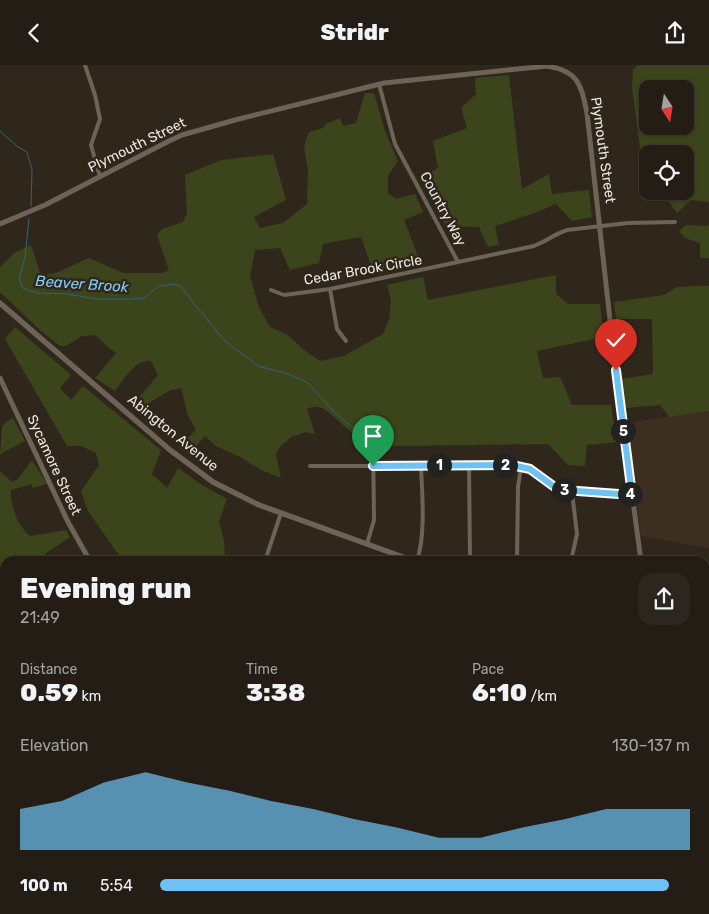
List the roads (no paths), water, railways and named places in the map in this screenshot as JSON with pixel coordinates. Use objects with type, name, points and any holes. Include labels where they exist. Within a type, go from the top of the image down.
[{"type":"main road","name":"Abington Avenue","points":[[0,303],[185,462],[227,490],[281,513],[400,556]]},
{"type":"street","points":[[85,65],[95,95],[100,119],[91,145],[100,177]]},
{"type":"street","name":"Plymouth Street","points":[[0,224],[31,212],[182,135],[235,120],[379,84],[547,66],[559,68],[572,75],[582,86],[584,96],[616,374],[640,556]]},
{"type":"street","name":"Country Way","points":[[379,84],[395,144],[458,262],[545,242],[558,233],[567,230],[643,222],[676,222]]},
{"type":"street","name":"Cedar Brook Circle","points":[[271,290],[284,295],[330,289],[458,262]]},
{"type":"street","points":[[330,289],[337,329],[346,341]]},
{"type":"street","name":"Sycamore Street","points":[[0,378],[68,522],[87,556]]},
{"type":"street","points":[[367,544],[374,520],[374,437]]},
{"type":"street","points":[[419,556],[421,538],[421,465]]},
{"type":"street","points":[[310,466],[469,465],[521,467],[536,472],[556,488],[572,491],[632,495]]},
{"type":"street","points":[[469,465],[470,556]]},
{"type":"street","points":[[517,556],[518,487],[521,467]]},
{"type":"street","points":[[572,491],[577,534],[572,556]]},
{"type":"street","points":[[266,556],[281,513]]},
{"type":"waterway","name":"Beaver Brook","points":[[0,131],[18,147],[27,152],[32,170],[31,206]]},
{"type":"waterway","name":"Beaver Brook","points":[[29,219],[25,257],[19,280],[23,288],[37,293],[67,294],[97,299],[132,299],[144,298],[159,286],[173,284],[180,286],[225,341],[258,366],[288,374],[308,383],[332,410],[359,433]]}]
